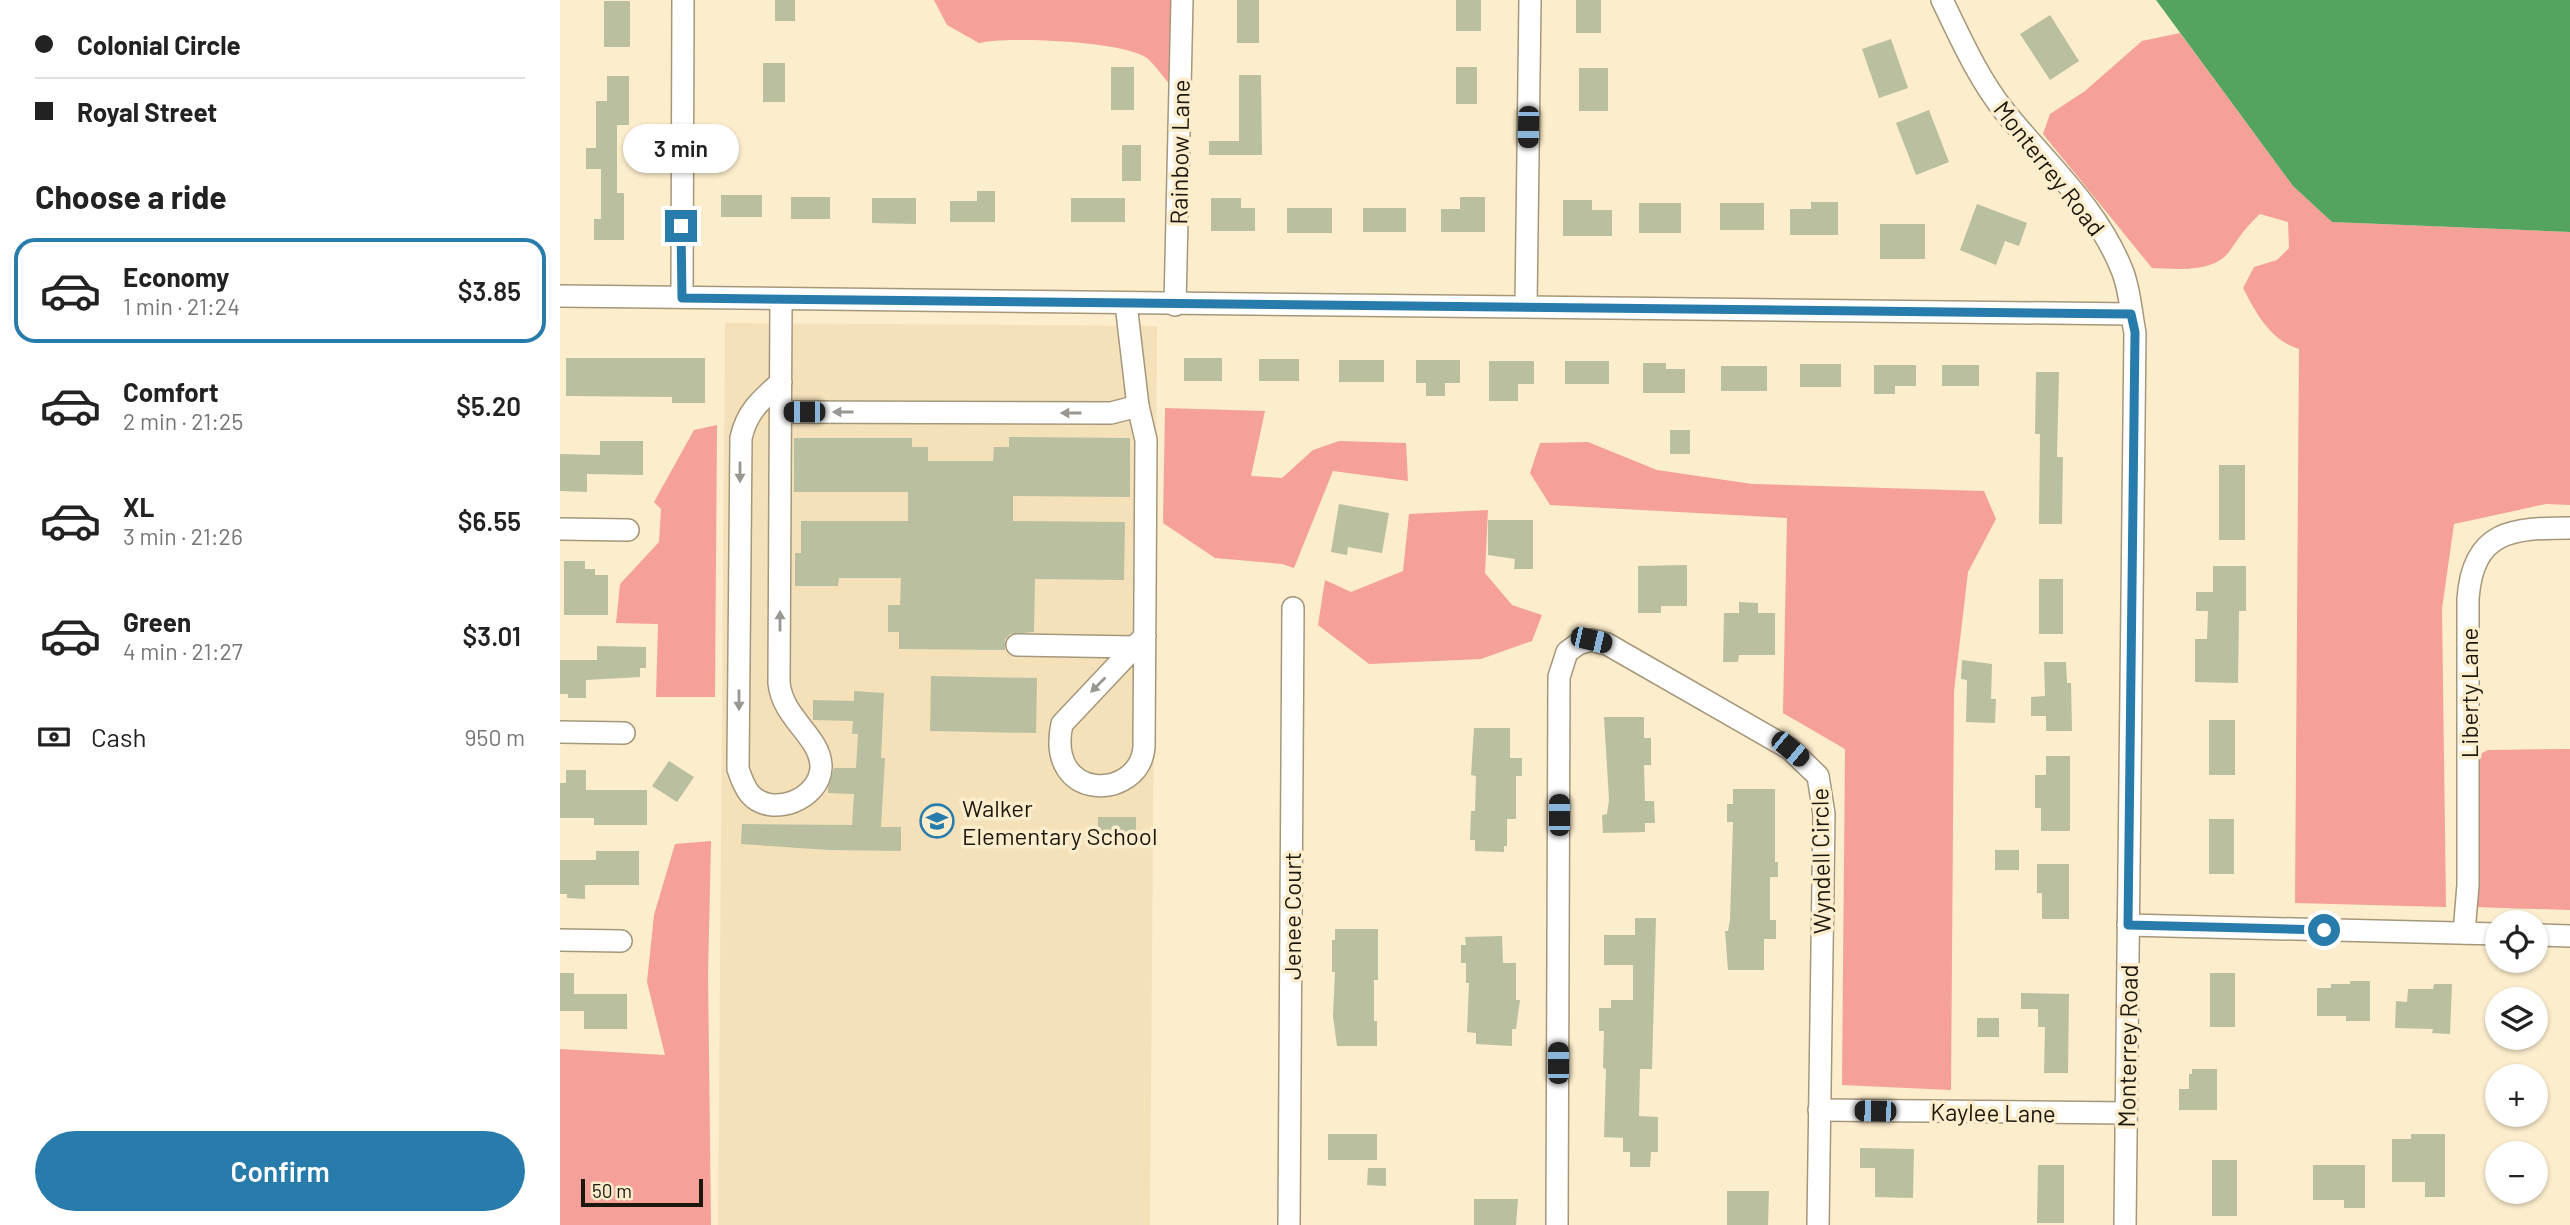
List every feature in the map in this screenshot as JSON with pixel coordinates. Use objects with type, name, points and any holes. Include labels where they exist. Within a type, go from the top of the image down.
[{"type":"street","points":[[682,298],[683,0]]},
{"type":"street","name":"Rainbow Lane","points":[[1175,305],[1182,0]]},
{"type":"street","points":[[1526,306],[1530,0]]},
{"type":"street","name":"Monterrey Road","points":[[1942,0],[1968,55],[1991,92],[2062,175],[2106,237],[2123,272],[2135,332],[2125,1225]]},
{"type":"street","points":[[560,296],[2131,314]]},
{"type":"street","points":[[781,299],[781,382],[781,412],[780,698],[818,752],[821,766],[819,778],[799,799],[786,805],[773,805],[750,795],[738,769],[741,438],[753,407],[781,382]]},
{"type":"street","points":[[1126,304],[1138,406],[1146,440],[1140,641],[1143,758],[1138,768],[1119,781],[1084,784],[1070,775],[1062,760],[1058,742],[1062,724],[1140,641]]},
{"type":"street","points":[[781,412],[1111,413],[1138,406]]},
{"type":"street","name":"Liberty Lane","points":[[2464,933],[2468,885],[2468,599],[2473,567],[2483,550],[2501,535],[2526,528],[2570,528]]},
{"type":"street","points":[[560,529],[628,530]]},
{"type":"street","name":"Jenee Court","points":[[1289,1225],[1293,607]]},
{"type":"street","name":"Wyndell Circle","points":[[1557,1225],[1559,677],[1567,652],[1578,644],[1591,640],[1624,653],[1790,749],[1818,776],[1824,814],[1818,1225]]},
{"type":"street","points":[[1017,645],[1140,641]]},
{"type":"street","points":[[560,732],[625,733]]},
{"type":"street","points":[[2128,925],[2485,934]]},
{"type":"street","points":[[2548,935],[2570,936]]},
{"type":"street","points":[[560,940],[621,941]]},
{"type":"street","name":"Kaylee Lane","points":[[1819,1110],[2126,1113]]},
{"type":"shaded area","points":[[934,0],[1174,0],[1172,87],[1147,58],[1134,52],[1091,44],[1039,40],[979,43],[947,25]]},
{"type":"shaded area","points":[[2156,0],[2570,0],[2570,232],[2332,222],[2293,186]]},
{"type":"shaded area","points":[[2180,33],[2293,186],[2332,222],[2570,232],[2570,505],[2546,504],[2454,524],[2442,609],[2446,907],[2295,903],[2299,349],[2272,332],[2243,288],[2254,267],[2277,260],[2289,248],[2288,222],[2260,214],[2229,252],[2213,264],[2193,268],[2152,268],[2043,134],[2050,114],[2085,91],[2142,41]]},
{"type":"shaded area","name":"Walker Elementary School","points":[[725,323],[1157,326],[1150,1225],[718,1225]]},
{"type":"shaded area","points":[[1165,408],[1265,411],[1251,476],[1282,478],[1313,450],[1339,441],[1406,443],[1408,481],[1333,471],[1294,568],[1282,564],[1215,558],[1163,523]]},
{"type":"shaded area","points":[[717,425],[715,697],[656,697],[658,624],[616,623],[620,584],[659,542],[661,509],[654,502],[694,430]]},
{"type":"shaded area","points":[[1588,442],[1657,470],[1752,484],[1984,491],[1996,519],[1968,572],[1954,691],[1951,1090],[1842,1085],[1845,749],[1783,713],[1787,518],[1550,505],[1530,473],[1540,443]]},
{"type":"shaded area","points":[[1488,510],[1485,573],[1512,605],[1542,615],[1532,641],[1481,659],[1369,664],[1318,625],[1325,580],[1351,592],[1403,571],[1409,514]]},
{"type":"shaded area","points":[[2570,749],[2570,910],[2474,907],[2476,756],[2488,750]]},
{"type":"shaded area","points":[[711,841],[708,974],[711,1225],[560,1225],[560,1049],[665,1055],[647,982],[654,915],[675,844]]},
{"type":"building","points":[[775,0],[795,0],[795,21],[775,21]]},
{"type":"building","points":[[1237,0],[1259,0],[1259,43],[1237,43]]},
{"type":"building","points":[[1456,0],[1481,0],[1481,31],[1456,31]]},
{"type":"building","points":[[1576,0],[1601,0],[1601,33],[1576,33]]},
{"type":"building","points":[[604,1],[630,1],[630,47],[604,47]]},
{"type":"building","points":[[2050,15],[2079,61],[2050,80],[2020,34]]},
{"type":"building","points":[[1891,39],[1908,88],[1879,98],[1862,49]]},
{"type":"building","points":[[763,63],[785,63],[785,102],[763,102]]},
{"type":"building","points":[[1111,67],[1134,67],[1134,110],[1111,110]]},
{"type":"building","points":[[1456,67],[1477,67],[1477,104],[1456,104]]},
{"type":"building","points":[[1579,68],[1608,68],[1608,111],[1579,111]]},
{"type":"building","points":[[1239,75],[1261,75],[1262,155],[1209,155],[1209,141],[1239,141]]},
{"type":"building","points":[[607,76],[629,76],[629,125],[617,125],[617,193],[624,193],[624,240],[594,240],[594,219],[601,219],[601,169],[586,169],[586,148],[596,148],[596,101],[607,101]]},
{"type":"building","points":[[1929,110],[1949,162],[1916,175],[1896,123]]},
{"type":"building","points":[[1122,145],[1141,145],[1141,181],[1122,181]]},
{"type":"building","points":[[977,191],[995,191],[995,222],[950,222],[950,201],[977,201]]},
{"type":"building","points":[[721,195],[762,195],[762,217],[721,217]]},
{"type":"building","points":[[791,197],[830,197],[830,219],[791,219]]},
{"type":"building","points":[[1460,197],[1485,197],[1485,232],[1441,232],[1441,209],[1460,209]]},
{"type":"building","points":[[872,198],[916,198],[916,224],[872,223]]},
{"type":"building","points":[[1071,198],[1125,198],[1125,222],[1071,222]]},
{"type":"building","points":[[1211,198],[1241,198],[1241,208],[1255,208],[1255,231],[1211,231]]},
{"type":"building","points":[[1563,200],[1592,200],[1592,210],[1612,210],[1612,236],[1563,236]]},
{"type":"building","points":[[1811,202],[1838,202],[1838,235],[1790,235],[1790,209],[1811,209]]},
{"type":"building","points":[[1639,203],[1681,203],[1681,233],[1639,233]]},
{"type":"building","points":[[1720,203],[1764,203],[1764,230],[1720,230]]},
{"type":"building","points":[[1977,204],[2027,223],[2019,246],[2005,241],[1996,265],[1960,250]]},
{"type":"building","points":[[1287,208],[1332,208],[1332,233],[1287,233]]},
{"type":"building","points":[[1363,208],[1406,208],[1406,232],[1363,232]]},
{"type":"building","points":[[1880,224],[1925,224],[1925,259],[1880,259]]},
{"type":"building","points":[[566,358],[705,358],[705,403],[672,403],[672,397],[566,396]]},
{"type":"building","points":[[1184,358],[1222,358],[1222,381],[1184,381]]},
{"type":"building","points":[[1259,359],[1299,359],[1299,381],[1259,381]]},
{"type":"building","points":[[1339,360],[1384,360],[1384,382],[1339,382]]},
{"type":"building","points":[[1416,360],[1460,360],[1460,383],[1445,383],[1445,396],[1426,396],[1426,383],[1416,383]]},
{"type":"building","points":[[1489,361],[1534,361],[1534,384],[1518,384],[1518,401],[1489,401]]},
{"type":"building","points":[[1565,361],[1609,361],[1609,384],[1565,384]]},
{"type":"building","points":[[1643,363],[1666,363],[1666,369],[1685,369],[1685,393],[1643,393]]},
{"type":"building","points":[[1800,364],[1841,364],[1841,387],[1800,387]]},
{"type":"building","points":[[1874,365],[1916,365],[1916,386],[1895,386],[1895,394],[1874,394]]},
{"type":"building","points":[[1942,365],[1979,365],[1979,386],[1942,386]]},
{"type":"building","points":[[1721,366],[1767,366],[1767,391],[1721,391]]},
{"type":"building","points":[[2036,372],[2059,372],[2057,457],[2063,457],[2062,524],[2039,524],[2040,434],[2035,434]]},
{"type":"building","points":[[1670,430],[1690,430],[1690,454],[1670,454]]},
{"type":"building","points":[[1009,437],[1130,438],[1130,497],[1013,496],[1013,521],[1125,522],[1124,580],[1035,579],[1034,632],[1010,634],[1005,639],[1005,650],[899,649],[899,632],[888,632],[888,605],[900,605],[901,578],[839,578],[838,586],[795,586],[795,553],[801,553],[801,521],[908,521],[908,492],[794,492],[794,438],[912,438],[912,447],[928,447],[928,461],[993,461],[994,447],[1009,447]]},
{"type":"building","points":[[600,441],[643,441],[643,475],[587,474],[587,492],[560,491],[560,454],[600,455]]},
{"type":"building","points":[[2219,465],[2245,465],[2245,540],[2219,540]]},
{"type":"building","points":[[1339,504],[1389,513],[1382,553],[1348,547],[1347,555],[1331,552]]},
{"type":"building","points":[[1488,520],[1533,520],[1533,569],[1514,569],[1515,559],[1488,555]]},
{"type":"building","points":[[564,561],[585,561],[585,569],[595,569],[595,575],[608,575],[608,615],[564,615]]},
{"type":"building","points":[[1687,565],[1687,606],[1661,606],[1661,613],[1638,613],[1638,566]]},
{"type":"building","points":[[2213,566],[2246,566],[2246,611],[2239,611],[2238,683],[2195,682],[2195,639],[2207,639],[2208,611],[2196,611],[2196,592],[2213,592]]},
{"type":"building","points":[[2039,579],[2063,579],[2063,634],[2039,634]]},
{"type":"building","points":[[1739,602],[1758,603],[1758,613],[1775,613],[1775,655],[1739,655],[1738,662],[1723,662],[1724,613],[1739,613]]},
{"type":"building","points":[[597,646],[646,647],[646,668],[640,668],[640,677],[586,680],[586,698],[568,698],[568,694],[560,694],[560,660],[597,660]]},
{"type":"building","points":[[1962,660],[1992,664],[1991,699],[1996,699],[1995,723],[1966,722],[1967,680],[1961,679]]},
{"type":"building","points":[[2044,662],[2066,662],[2067,683],[2071,683],[2072,731],[2046,731],[2046,716],[2031,716],[2031,697],[2045,696]]},
{"type":"building","points":[[931,676],[1037,678],[1036,733],[930,731]]},
{"type":"building","points":[[854,691],[884,693],[881,758],[885,758],[881,827],[901,827],[901,851],[829,850],[741,844],[742,824],[852,825],[854,794],[828,793],[828,788],[834,768],[856,768],[858,734],[852,734],[853,721],[813,720],[813,700],[854,701]]},
{"type":"building","points":[[1604,717],[1644,717],[1644,738],[1651,738],[1651,765],[1644,765],[1645,801],[1654,801],[1655,823],[1645,823],[1645,832],[1603,833],[1602,815],[1607,814],[1609,800]]},
{"type":"building","points":[[2209,720],[2235,720],[2235,775],[2209,775]]},
{"type":"building","points":[[1474,728],[1510,728],[1510,758],[1522,758],[1522,776],[1516,776],[1516,819],[1507,819],[1507,846],[1504,846],[1504,852],[1475,851],[1475,840],[1470,840],[1471,811],[1475,811],[1476,776],[1471,775]]},
{"type":"building","points":[[2046,756],[2070,756],[2070,831],[2041,831],[2041,808],[2035,808],[2035,775],[2046,775]]},
{"type":"building","points":[[669,761],[694,777],[677,802],[652,786]]},
{"type":"building","points":[[566,770],[586,770],[586,790],[647,790],[647,825],[594,825],[594,818],[560,818],[560,783],[566,783]]},
{"type":"building","points":[[1733,789],[1775,789],[1775,862],[1778,862],[1778,877],[1770,877],[1770,920],[1776,920],[1776,939],[1764,939],[1764,970],[1728,970],[1725,931],[1728,931],[1730,920],[1733,822],[1727,822],[1727,804],[1733,804]]},
{"type":"building","points":[[1098,817],[1136,817],[1136,833],[1098,833]]},
{"type":"building","points":[[2209,819],[2234,819],[2234,874],[2209,874]]},
{"type":"building","points":[[1995,850],[2019,850],[2019,870],[1995,870]]},
{"type":"building","points":[[596,851],[639,851],[639,885],[585,885],[585,899],[567,898],[567,894],[560,894],[560,860],[596,860]]},
{"type":"building","points":[[2037,864],[2069,864],[2069,919],[2042,919],[2042,893],[2037,893]]},
{"type":"building","points":[[1635,918],[1656,918],[1652,1069],[1640,1069],[1639,1116],[1658,1117],[1658,1152],[1651,1152],[1650,1167],[1630,1167],[1630,1152],[1623,1152],[1623,1138],[1604,1137],[1606,1069],[1603,1068],[1604,1031],[1599,1031],[1599,1008],[1611,1008],[1611,1000],[1633,1000],[1633,965],[1604,965],[1604,935],[1635,935]]},
{"type":"building","points":[[1335,929],[1378,929],[1378,980],[1374,980],[1377,1046],[1337,1046],[1333,1016],[1335,972],[1332,972],[1332,940],[1335,940]]},
{"type":"building","points":[[1502,936],[1503,963],[1516,963],[1516,1000],[1520,1000],[1516,1029],[1512,1029],[1512,1046],[1476,1044],[1476,1033],[1467,1032],[1469,983],[1466,983],[1466,963],[1461,963],[1461,945],[1466,945],[1465,937]]},
{"type":"building","points":[[560,973],[574,973],[574,994],[627,994],[627,1029],[584,1029],[584,1011],[560,1011]]},
{"type":"building","points":[[2210,973],[2235,973],[2235,1027],[2210,1027]]},
{"type":"building","points":[[2350,981],[2370,981],[2370,1021],[2346,1021],[2346,1016],[2317,1016],[2317,988],[2331,988],[2331,984],[2350,984]]},
{"type":"building","points":[[2434,984],[2452,984],[2450,1034],[2432,1033],[2433,1029],[2395,1028],[2396,1001],[2407,1002],[2408,989],[2433,989]]},
{"type":"building","points":[[2021,993],[2069,994],[2068,1073],[2044,1073],[2045,1027],[2038,1027],[2038,1009],[2021,1009]]},
{"type":"building","points":[[1977,1018],[1999,1018],[1999,1037],[1977,1037]]},
{"type":"building","points":[[2192,1069],[2217,1069],[2217,1110],[2179,1110],[2179,1089],[2189,1089],[2189,1074],[2192,1074]]},
{"type":"building","points":[[1328,1134],[1377,1134],[1377,1160],[1328,1160]]},
{"type":"building","points":[[2411,1134],[2445,1134],[2445,1197],[2425,1197],[2425,1182],[2392,1182],[2392,1139],[2411,1139]]},
{"type":"building","points":[[1860,1148],[1914,1149],[1913,1198],[1875,1197],[1875,1168],[1860,1168]]},
{"type":"building","points":[[2212,1160],[2237,1160],[2237,1216],[2212,1216]]},
{"type":"building","points":[[2038,1165],[2064,1165],[2064,1223],[2037,1223]]},
{"type":"building","points":[[2313,1165],[2365,1165],[2365,1208],[2344,1208],[2344,1200],[2313,1200]]},
{"type":"building","points":[[1368,1168],[1386,1168],[1386,1186],[1367,1185]]},
{"type":"building","points":[[1727,1191],[1769,1191],[1768,1225],[1727,1225]]},
{"type":"building","points":[[1474,1199],[1518,1199],[1516,1225],[1474,1225]]},
{"type":"place","name":"Walker Elementary School","points":[[937,821]]},
{"type":"route","points":[[681,226],[682,298],[2131,314],[2135,332],[2128,925],[2324,930]]}]
